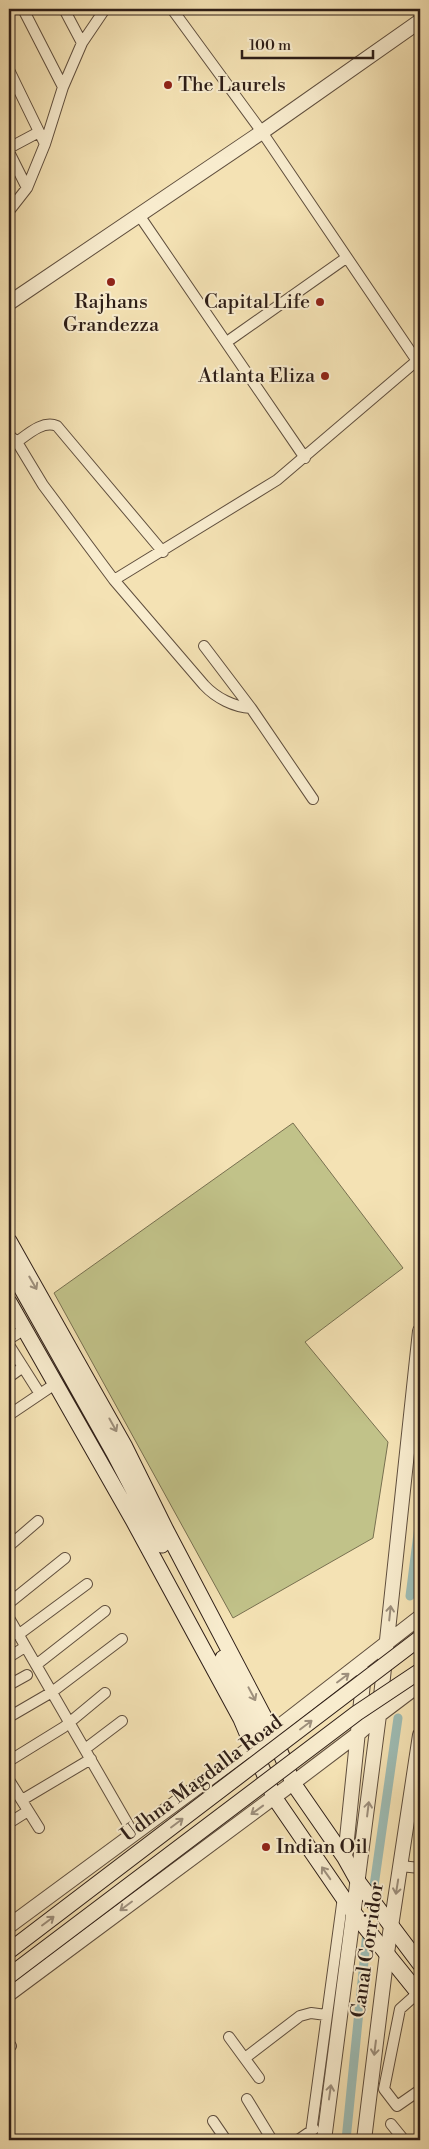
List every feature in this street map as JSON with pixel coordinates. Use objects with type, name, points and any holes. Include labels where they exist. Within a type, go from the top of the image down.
[{"type":"main road","points":[[9,1241],[125,1447],[166,1530],[262,1738],[274,1797],[343,1898],[419,1994]]},
{"type":"main road","points":[[9,1266],[114,1453],[152,1535],[221,1674],[234,1687],[262,1738],[345,1858],[359,1883],[391,1925],[417,1954]]},
{"type":"main road","points":[[9,1284],[152,1535]]},
{"type":"main road","points":[[9,1302],[134,1520],[241,1719],[262,1738]]},
{"type":"main road","name":"Udhna Magdalla Road","points":[[9,1951],[420,1638]]},
{"type":"main road","name":"Udhna Magdalla Road","points":[[9,1976],[357,1713],[420,1671]]},
{"type":"street","points":[[23,9],[63,87]]},
{"type":"street","points":[[64,9],[82,43]]},
{"type":"street","points":[[9,211],[27,188],[45,144],[63,87],[82,43],[105,9]]},
{"type":"street","points":[[114,580],[163,552],[277,480],[418,360],[346,258],[262,132],[172,9]]},
{"type":"street","points":[[9,303],[262,132],[420,21]]},
{"type":"street","points":[[9,70],[45,144]]},
{"type":"street","points":[[9,148],[39,132]]},
{"type":"street","points":[[9,152],[27,188]]},
{"type":"street","points":[[138,215],[305,458]]},
{"type":"street","points":[[231,339],[346,258]]},
{"type":"street","points":[[17,442],[44,425],[52,424],[57,426],[163,552]]},
{"type":"street","points":[[9,435],[17,442],[43,485],[114,580],[209,690],[234,705],[251,708]]},
{"type":"street","points":[[204,646],[251,708],[313,799]]},
{"type":"street","points":[[9,1339],[24,1329]]},
{"type":"street","points":[[324,2140],[359,1883],[379,1715],[420,1331]]},
{"type":"street","points":[[9,1345],[40,1394]]},
{"type":"street","points":[[9,1377],[23,1367]]},
{"type":"street","points":[[9,1415],[55,1384]]},
{"type":"street","points":[[9,1546],[38,1521]]},
{"type":"street","points":[[9,1603],[66,1558]]},
{"type":"street","points":[[18,1635],[87,1584]]},
{"type":"street","points":[[36,1665],[105,1611]]},
{"type":"street","points":[[9,1926],[365,1661],[420,1617]]},
{"type":"street","points":[[9,1618],[133,1834]]},
{"type":"street","points":[[9,1717],[52,1692],[122,1639]]},
{"type":"street","points":[[9,1656],[25,1647]]},
{"type":"street","points":[[345,1858],[365,1661]]},
{"type":"street","points":[[9,1685],[27,1675]]},
{"type":"street","points":[[9,1994],[293,1783],[420,1684]]},
{"type":"street","points":[[9,1761],[64,1728],[69,1721],[105,1693]]},
{"type":"street","points":[[85,1749],[122,1720]]},
{"type":"street","name":"Canal Corridor","points":[[364,2140],[387,1953],[418,1764],[420,1735]]},
{"type":"street","points":[[22,1800],[91,1759]]},
{"type":"street","points":[[9,1780],[39,1828]]},
{"type":"street","points":[[9,1823],[28,1811]]},
{"type":"street","points":[[400,1866],[420,1868]]},
{"type":"street","points":[[311,2136],[343,1898]]},
{"type":"street","points":[[419,1994],[400,2009],[384,2089],[397,2106],[420,2090]]},
{"type":"street","points":[[245,2058],[300,2016],[311,2013],[326,2015]]},
{"type":"street","points":[[229,2037],[259,2078]]},
{"type":"street","points":[[246,2099],[272,2140]]},
{"type":"street","points":[[213,2120],[226,2140]]},
{"type":"street","points":[[298,2140],[311,2136],[326,2120]]},
{"type":"street","points":[[391,2124],[404,2140]]},
{"type":"green space","points":[[293,1123],[403,1268],[305,1342],[388,1442],[373,1538],[233,1618],[54,1293]]},
{"type":"waterway","points":[[410,1596],[420,1518]]},
{"type":"waterway","points":[[373,1893],[398,1718]]},
{"type":"waterway","points":[[346,2140],[367,1932]]},
{"type":"place","name":"The Laurels","points":[[168,85]]},
{"type":"place","name":"Rajhans Grandezza","points":[[111,282]]},
{"type":"place","name":"Capital Life","points":[[320,302]]},
{"type":"place","name":"Atlanta Eliza","points":[[325,376]]},
{"type":"place","name":"Indian Oil","points":[[266,1847]]}]
